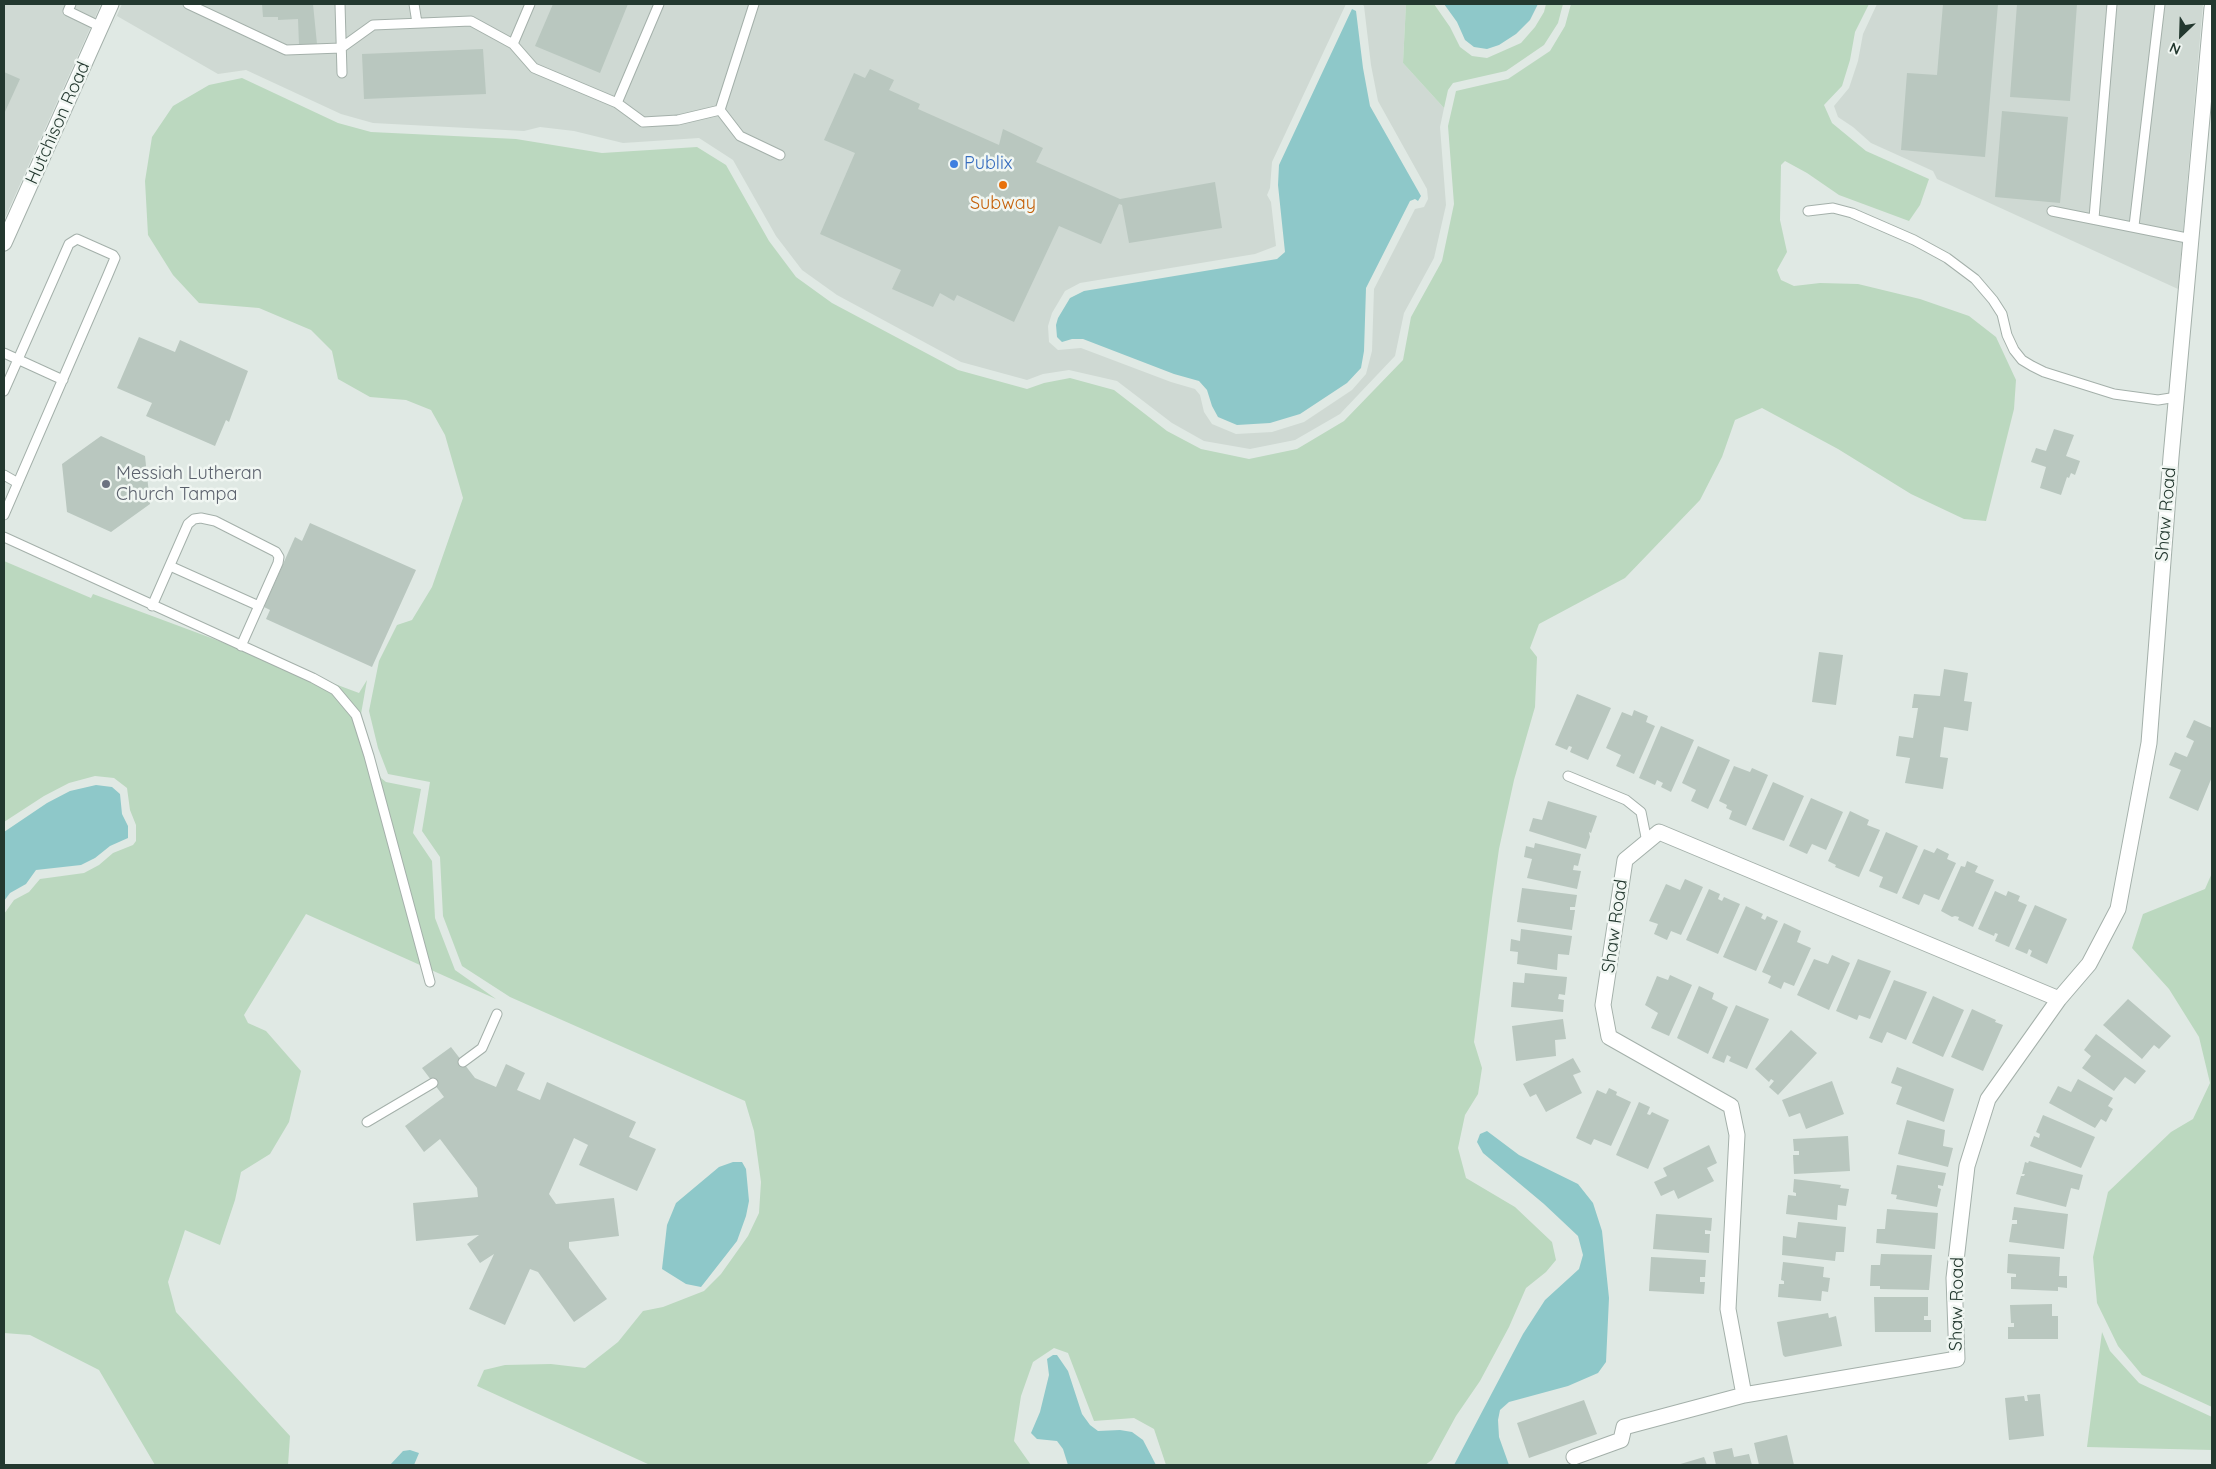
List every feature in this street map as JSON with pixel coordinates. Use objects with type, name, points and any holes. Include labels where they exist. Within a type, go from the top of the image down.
[{"type":"street","name":"Hutchison Road","points":[[4,243],[111,4]]},
{"type":"street","name":"Shaw Road","points":[[1574,1457],[1621,1440],[1624,1427],[1744,1395],[1957,1360],[1954,1278],[1967,1166],[1988,1099],[2058,1000],[2089,964],[2118,909],[2149,743],[2158,606],[2212,8]]},
{"type":"street","name":"Shaw Road","points":[[1744,1395],[1728,1309],[1737,1135],[1731,1106],[1608,1037],[1603,1005],[1625,860],[1659,832],[2058,1000]]},
{"type":"lane","points":[[71,4],[68,11],[101,27]]},
{"type":"lane","points":[[188,4],[208,8],[286,50],[341,48],[373,25],[470,21],[513,44],[534,68],[616,103],[643,122],[678,120],[720,110]]},
{"type":"lane","points":[[340,4],[342,73]]},
{"type":"lane","points":[[414,4],[417,23]]},
{"type":"lane","points":[[513,44],[530,4]]},
{"type":"lane","points":[[616,103],[659,4]]},
{"type":"lane","points":[[720,110],[754,4]]},
{"type":"lane","points":[[2094,218],[2112,4]]},
{"type":"lane","points":[[2134,226],[2160,4]]},
{"type":"lane","points":[[720,110],[740,136],[780,155]]},
{"type":"lane","points":[[1808,211],[1833,208],[1852,213],[1914,240],[1947,258],[1975,279],[1993,300],[2002,314],[2007,336],[2014,350],[2022,360],[2032,366],[2044,372],[2114,394],[2158,400],[2177,398]]},
{"type":"lane","points":[[2052,211],[2192,239]]},
{"type":"lane","points":[[4,391],[69,244],[77,239],[109,252],[115,258],[4,515]]},
{"type":"lane","points":[[4,353],[63,380]]},
{"type":"lane","points":[[4,476],[18,483]]},
{"type":"lane","points":[[152,606],[188,524],[194,519],[201,518],[215,521],[276,552],[279,557],[241,646]]},
{"type":"lane","points":[[4,537],[313,678],[335,690],[356,715],[369,756],[430,982]]},
{"type":"lane","points":[[170,566],[259,606]]},
{"type":"lane","points":[[1568,776],[1626,800],[1641,812],[1647,842]]},
{"type":"lane","points":[[462,1062],[482,1048],[497,1014]]},
{"type":"lane","points":[[368,1122],[433,1083]]},
{"type":"shaded area","points":[[4,4],[101,4],[4,220]]},
{"type":"shaded area","points":[[122,4],[1346,4],[1272,162],[1270,188],[1267,195],[1271,202],[1276,246],[1255,254],[1080,283],[1065,291],[1052,313],[1048,326],[1049,342],[1058,350],[1081,348],[1171,382],[1195,389],[1200,395],[1204,412],[1212,424],[1236,434],[1272,432],[1304,422],[1352,390],[1366,374],[1372,351],[1374,289],[1415,209],[1424,207],[1428,199],[1427,189],[1378,101],[1371,65],[1364,6],[1362,4],[1406,4],[1403,63],[1444,108],[1440,127],[1446,205],[1434,258],[1404,313],[1395,356],[1340,414],[1295,440],[1250,449],[1204,441],[1172,423],[1117,381],[1069,370],[1043,374],[1027,380],[961,362],[837,295],[802,270],[776,236],[733,160],[699,138],[623,143],[574,131],[540,127],[524,131],[373,123],[341,114],[246,70],[218,74],[117,16],[110,31]]},
{"type":"shaded area","points":[[1877,4],[2203,4],[2178,289],[1937,179],[1933,171],[1871,143],[1838,117],[1834,106],[1849,88],[1858,61],[1863,34]]},
{"type":"green space","points":[[1406,4],[1434,4],[1450,27],[1460,47],[1472,56],[1487,58],[1521,43],[1535,27],[1544,12],[1546,4],[1563,4],[1558,23],[1544,45],[1506,71],[1453,83],[1448,90],[1444,108],[1403,63]]},
{"type":"green space","points":[[1571,4],[1869,4],[1855,32],[1850,60],[1842,86],[1824,105],[1832,123],[1866,151],[1929,179],[1920,205],[1909,221],[1839,195],[1807,173],[1785,161],[1781,165],[1780,220],[1787,252],[1777,270],[1781,280],[1794,286],[1820,283],[1858,284],[1920,299],[1969,316],[1996,337],[2016,380],[2014,409],[1986,521],[1964,519],[1911,494],[1838,449],[1762,408],[1735,420],[1722,457],[1700,500],[1625,578],[1539,624],[1530,648],[1537,657],[1535,707],[1514,780],[1499,849],[1492,898],[1474,1042],[1482,1068],[1478,1094],[1465,1115],[1458,1148],[1466,1178],[1515,1207],[1552,1242],[1556,1260],[1546,1272],[1526,1288],[1509,1327],[1480,1381],[1456,1416],[1432,1460],[1425,1465],[1166,1465],[1154,1429],[1134,1418],[1094,1421],[1068,1353],[1054,1348],[1033,1362],[1021,1396],[1014,1441],[1031,1465],[650,1465],[477,1386],[484,1370],[505,1365],[551,1364],[585,1368],[618,1342],[643,1311],[663,1307],[704,1291],[721,1274],[748,1236],[759,1213],[761,1182],[754,1131],[745,1101],[510,997],[462,966],[443,916],[440,857],[422,831],[430,782],[388,774],[378,748],[369,711],[379,661],[397,625],[412,620],[432,587],[463,498],[445,435],[431,410],[406,400],[370,397],[338,379],[332,351],[311,330],[259,308],[199,303],[173,275],[148,235],[145,181],[152,137],[173,106],[209,85],[242,78],[338,123],[371,132],[516,139],[602,153],[697,147],[726,165],[769,241],[796,277],[832,303],[958,370],[1027,389],[1044,383],[1070,378],[1114,390],[1167,431],[1201,449],[1249,459],[1297,449],[1344,421],[1403,360],[1411,317],[1442,261],[1454,204],[1448,126],[1456,91],[1508,79],[1550,51],[1565,26]]},
{"type":"green space","points":[[4,561],[91,598],[93,594],[359,693],[367,680],[361,714],[370,751],[381,778],[386,782],[421,789],[413,833],[432,861],[435,918],[455,970],[496,999],[306,914],[244,1015],[248,1023],[266,1031],[301,1071],[289,1122],[270,1154],[241,1172],[235,1200],[220,1245],[185,1230],[168,1282],[176,1312],[290,1436],[288,1465],[155,1465],[99,1370],[30,1335],[4,1333],[4,914],[14,900],[29,892],[40,879],[84,873],[99,865],[113,853],[133,845],[136,841],[136,825],[130,810],[127,788],[114,778],[95,776],[69,783],[44,796],[4,822]]},
{"type":"green space","points":[[2212,873],[2212,1407],[2142,1375],[2118,1346],[2097,1303],[2093,1257],[2108,1192],[2171,1132],[2193,1119],[2210,1083],[2199,1037],[2169,989],[2132,948],[2143,914],[2205,889]]},
{"type":"green space","points":[[2102,1332],[2110,1351],[2139,1383],[2212,1417],[2212,1450],[2087,1447]]},
{"type":"water","points":[[1444,4],[1538,4],[1530,20],[1516,34],[1499,45],[1487,49],[1474,47],[1465,40],[1457,22]]},
{"type":"water","points":[[1352,9],[1356,11],[1370,106],[1421,196],[1418,201],[1415,199],[1410,201],[1366,288],[1364,351],[1361,368],[1347,383],[1300,414],[1270,423],[1237,425],[1218,417],[1207,390],[1199,381],[1174,374],[1083,339],[1072,339],[1062,342],[1057,337],[1056,325],[1058,318],[1070,298],[1084,291],[1277,259],[1285,252],[1278,185],[1279,165]]},
{"type":"water","points":[[96,785],[112,787],[120,794],[122,814],[128,826],[128,838],[110,846],[95,858],[81,865],[36,870],[26,884],[10,893],[4,901],[4,832],[47,803],[70,791]]},
{"type":"water","points":[[1487,1131],[1519,1155],[1578,1184],[1593,1203],[1602,1231],[1609,1298],[1606,1362],[1598,1373],[1568,1386],[1509,1402],[1500,1410],[1498,1420],[1499,1437],[1509,1465],[1454,1465],[1523,1334],[1545,1300],[1579,1269],[1583,1255],[1578,1236],[1544,1204],[1483,1153],[1477,1142],[1480,1134]]},
{"type":"water","points":[[733,1162],[742,1162],[746,1169],[749,1201],[737,1241],[701,1287],[686,1284],[662,1269],[667,1225],[676,1203],[719,1167]]},
{"type":"water","points":[[1057,1355],[1068,1371],[1082,1414],[1090,1425],[1098,1431],[1120,1430],[1132,1432],[1143,1440],[1156,1465],[1068,1465],[1063,1449],[1057,1441],[1037,1439],[1031,1433],[1040,1412],[1049,1375],[1047,1359]]},
{"type":"water","points":[[410,1450],[419,1453],[414,1465],[390,1465],[403,1451]]},
{"type":"building","points":[[262,4],[313,4],[317,44],[299,45],[298,19],[278,20],[278,17],[263,17]]},
{"type":"building","points":[[553,4],[628,4],[600,73],[535,46]]},
{"type":"building","points":[[1943,4],[1998,4],[1985,157],[1901,150],[1907,73],[1937,75]]},
{"type":"building","points":[[2017,4],[2077,4],[2070,101],[2010,97]]},
{"type":"building","points":[[483,49],[486,94],[364,99],[362,54]]},
{"type":"building","points":[[870,69],[894,80],[889,90],[920,104],[918,109],[999,145],[1003,129],[1043,148],[1036,162],[1120,199],[1215,182],[1222,228],[1129,243],[1122,205],[1119,204],[1101,244],[1059,226],[1014,322],[957,295],[954,301],[940,293],[933,307],[892,289],[901,270],[820,234],[855,153],[824,140],[854,73],[865,78]]},
{"type":"building","points":[[4,72],[20,79],[4,114]]},
{"type":"building","points":[[2002,111],[2068,117],[2060,203],[1995,197]]},
{"type":"building","points":[[139,337],[175,352],[180,340],[248,371],[229,422],[226,420],[215,446],[146,416],[152,403],[117,388]]},
{"type":"building","points":[[2054,429],[2074,435],[2066,456],[2080,461],[2075,475],[2071,473],[2069,478],[2067,477],[2061,495],[2040,488],[2046,467],[2031,462],[2036,448],[2046,451]]},
{"type":"building","name":"Messiah Lutheran Church Tampa","points":[[101,436],[145,456],[150,504],[111,532],[67,512],[62,464]]},
{"type":"building","points":[[310,523],[416,570],[372,667],[266,619],[270,610],[264,607],[295,537],[302,541]]},
{"type":"building","points":[[1819,652],[1843,655],[1836,705],[1812,702]]},
{"type":"building","points":[[1944,669],[1968,673],[1964,701],[1972,702],[1968,731],[1944,727],[1940,757],[1948,758],[1943,789],[1905,783],[1910,758],[1896,756],[1899,736],[1913,738],[1918,708],[1912,708],[1914,694],[1940,696]]},
{"type":"building","points":[[1577,694],[1611,708],[1588,760],[1570,752],[1572,747],[1569,746],[1567,750],[1555,745]]},
{"type":"building","points":[[1634,710],[1648,716],[1646,722],[1655,726],[1634,774],[1616,766],[1621,755],[1606,748],[1622,712],[1632,716]]},
{"type":"building","points":[[2194,720],[2212,728],[2212,777],[2198,811],[2169,798],[2181,770],[2169,765],[2175,752],[2187,757],[2194,741],[2186,737]]},
{"type":"building","points":[[1661,726],[1694,740],[1671,792],[1661,787],[1663,783],[1657,780],[1655,785],[1639,778]]},
{"type":"building","points":[[1698,746],[1730,760],[1708,809],[1691,801],[1696,790],[1682,783]]},
{"type":"building","points":[[1734,766],[1750,772],[1752,768],[1768,775],[1746,826],[1729,819],[1732,811],[1726,808],[1727,805],[1719,801]]},
{"type":"building","points":[[1773,782],[1804,796],[1784,841],[1752,829]]},
{"type":"building","points":[[1811,798],[1843,812],[1826,850],[1812,844],[1807,854],[1789,846]]},
{"type":"building","points":[[1548,801],[1597,816],[1591,833],[1589,832],[1590,837],[1586,849],[1529,831],[1533,818],[1542,820]]},
{"type":"building","points":[[1850,811],[1869,820],[1867,825],[1880,830],[1859,877],[1835,867],[1836,865],[1828,861]]},
{"type":"building","points":[[1886,832],[1918,846],[1897,894],[1879,887],[1883,877],[1869,871]]},
{"type":"building","points":[[1535,843],[1581,854],[1578,866],[1574,865],[1573,870],[1581,871],[1577,889],[1527,878],[1532,859],[1524,857],[1526,846],[1534,848]]},
{"type":"building","points":[[1937,848],[1949,854],[1947,859],[1956,863],[1939,900],[1924,894],[1919,905],[1902,898],[1924,849],[1934,853]]},
{"type":"building","points":[[1967,861],[1978,866],[1975,872],[1994,880],[1973,927],[1958,920],[1959,917],[1952,917],[1941,911],[1961,866],[1965,867]]},
{"type":"building","points":[[1685,879],[1703,887],[1681,935],[1671,931],[1667,940],[1654,934],[1658,924],[1649,921],[1666,884],[1680,890]]},
{"type":"building","points":[[1522,888],[1577,895],[1575,907],[1570,907],[1570,910],[1575,910],[1572,930],[1517,922]]},
{"type":"building","points":[[1709,889],[1720,894],[1718,899],[1722,901],[1724,897],[1740,904],[1718,954],[1686,940]]},
{"type":"building","points":[[1995,891],[2006,896],[2008,891],[2020,896],[2018,901],[2027,905],[2009,947],[1995,941],[1998,934],[1995,933],[1994,936],[1978,929]]},
{"type":"building","points":[[2035,905],[2067,919],[2047,964],[2030,956],[2032,951],[2029,949],[2027,954],[2015,949]]},
{"type":"building","points":[[1746,906],[1763,914],[1761,918],[1765,920],[1767,916],[1778,921],[1756,971],[1723,957]]},
{"type":"building","points":[[1784,923],[1801,931],[1797,942],[1811,948],[1794,986],[1784,982],[1781,989],[1768,983],[1771,976],[1762,972]]},
{"type":"building","points":[[1521,929],[1572,936],[1569,955],[1558,954],[1557,970],[1517,964],[1518,952],[1510,951],[1511,939],[1520,941]]},
{"type":"building","points":[[1832,955],[1850,963],[1829,1010],[1797,995],[1814,959],[1828,964]]},
{"type":"building","points":[[1858,959],[1891,971],[1870,1019],[1859,1015],[1857,1020],[1836,1011]]},
{"type":"building","points":[[1525,973],[1567,977],[1565,995],[1559,994],[1558,999],[1564,1000],[1563,1012],[1511,1007],[1513,982],[1524,983]]},
{"type":"building","points":[[1670,975],[1692,985],[1669,1036],[1651,1028],[1658,1013],[1645,1005],[1657,976],[1668,980]]},
{"type":"building","points":[[1894,980],[1927,992],[1906,1040],[1887,1032],[1882,1043],[1869,1038]]},
{"type":"building","points":[[1699,986],[1714,993],[1712,999],[1728,1007],[1708,1054],[1677,1038]]},
{"type":"building","points":[[1933,996],[1964,1010],[1943,1057],[1912,1043]]},
{"type":"building","points":[[2128,999],[2171,1036],[2159,1049],[2154,1045],[2142,1059],[2103,1025]]},
{"type":"building","points":[[1736,1005],[1769,1019],[1747,1069],[1729,1061],[1731,1057],[1727,1055],[1724,1063],[1712,1058]]},
{"type":"building","points":[[1972,1009],[2003,1025],[1983,1071],[1951,1057]]},
{"type":"building","points":[[1563,1019],[1566,1039],[1555,1040],[1556,1056],[1516,1061],[1512,1026]]},
{"type":"building","points":[[1791,1030],[1817,1053],[1778,1095],[1769,1087],[1774,1081],[1771,1079],[1769,1082],[1755,1069]]},
{"type":"building","points":[[2096,1034],[2146,1071],[2135,1084],[2125,1077],[2114,1091],[2082,1068],[2091,1056],[2084,1050]]},
{"type":"building","points":[[451,1047],[475,1078],[496,1087],[506,1064],[525,1073],[517,1090],[540,1100],[547,1082],[636,1122],[629,1137],[656,1149],[637,1191],[579,1165],[588,1145],[574,1138],[549,1194],[556,1204],[614,1198],[619,1236],[569,1242],[569,1248],[607,1299],[574,1322],[538,1272],[530,1269],[505,1325],[469,1309],[494,1254],[480,1263],[467,1244],[479,1235],[416,1241],[413,1203],[478,1197],[477,1188],[440,1139],[424,1152],[405,1126],[444,1097],[422,1068]]},
{"type":"building","points":[[1573,1058],[1581,1072],[1573,1075],[1582,1093],[1546,1112],[1536,1094],[1530,1097],[1523,1084]]},
{"type":"building","points":[[1897,1067],[1954,1089],[1944,1122],[1896,1104],[1902,1087],[1891,1083]]},
{"type":"building","points":[[2078,1079],[2113,1098],[2108,1106],[2113,1109],[2106,1122],[2101,1119],[2095,1128],[2049,1103],[2058,1086],[2071,1092]]},
{"type":"building","points":[[1832,1081],[1844,1114],[1806,1129],[1800,1113],[1789,1117],[1782,1100]]},
{"type":"building","points":[[1609,1088],[1617,1092],[1616,1095],[1631,1102],[1611,1146],[1594,1139],[1591,1145],[1576,1138],[1597,1090],[1606,1094]]},
{"type":"building","points":[[1639,1102],[1650,1107],[1647,1114],[1650,1115],[1652,1112],[1669,1120],[1648,1169],[1616,1155]]},
{"type":"building","points":[[2043,1115],[2095,1137],[2081,1168],[2030,1146],[2034,1136],[2039,1138],[2040,1134],[2036,1132]]},
{"type":"building","points":[[1907,1120],[1945,1130],[1943,1146],[1953,1148],[1948,1167],[1898,1154]]},
{"type":"building","points":[[1848,1136],[1850,1171],[1794,1174],[1793,1155],[1799,1155],[1799,1151],[1794,1151],[1793,1139]]},
{"type":"building","points":[[1709,1145],[1717,1163],[1707,1168],[1714,1181],[1678,1199],[1674,1190],[1661,1196],[1654,1182],[1667,1176],[1663,1168]]},
{"type":"building","points":[[2029,1161],[2083,1175],[2079,1190],[2071,1188],[2066,1207],[2016,1194],[2021,1176],[2025,1174],[2022,1174],[2025,1162],[2028,1163]]},
{"type":"building","points":[[1897,1165],[1946,1173],[1943,1186],[1938,1185],[1938,1188],[1941,1189],[1937,1207],[1896,1199],[1897,1195],[1891,1194]]},
{"type":"building","points":[[1794,1179],[1841,1185],[1840,1188],[1849,1189],[1846,1206],[1838,1205],[1837,1220],[1786,1214],[1788,1195],[1796,1196],[1796,1193],[1793,1192]]},
{"type":"building","points":[[2014,1207],[2068,1214],[2064,1249],[2009,1242],[2012,1224],[2017,1224],[2017,1220],[2012,1220]]},
{"type":"building","points":[[1887,1209],[1938,1213],[1935,1249],[1876,1243],[1877,1229],[1885,1229]]},
{"type":"building","points":[[1656,1214],[1712,1218],[1711,1231],[1705,1230],[1705,1234],[1710,1234],[1709,1253],[1653,1249]]},
{"type":"building","points":[[1798,1222],[1846,1227],[1844,1252],[1836,1252],[1835,1261],[1782,1255],[1783,1236],[1796,1238]]},
{"type":"building","points":[[1881,1254],[1932,1255],[1929,1290],[1880,1289],[1880,1286],[1870,1286],[1871,1265],[1880,1265]]},
{"type":"building","points":[[2008,1254],[2060,1257],[2059,1276],[2067,1276],[2067,1288],[2058,1287],[2058,1291],[2011,1289],[2011,1277],[2016,1277],[2016,1274],[2007,1273]]},
{"type":"building","points":[[1651,1257],[1706,1260],[1705,1277],[1700,1277],[1700,1282],[1705,1282],[1704,1294],[1649,1291]]},
{"type":"building","points":[[1783,1262],[1824,1267],[1823,1277],[1830,1278],[1828,1292],[1822,1291],[1821,1301],[1778,1297],[1779,1284],[1784,1284],[1784,1281],[1781,1280]]},
{"type":"building","points":[[1874,1297],[1928,1297],[1928,1316],[1924,1316],[1924,1320],[1931,1320],[1931,1332],[1875,1332]]},
{"type":"building","points":[[2052,1304],[2052,1316],[2058,1316],[2058,1339],[2008,1339],[2008,1327],[2014,1327],[2014,1323],[2011,1323],[2010,1305]]},
{"type":"building","points":[[1828,1313],[1829,1318],[1836,1316],[1842,1346],[1785,1357],[1783,1355],[1777,1322]]},
{"type":"building","points":[[2040,1394],[2044,1436],[2009,1440],[2005,1398],[2024,1396],[2025,1401],[2028,1401],[2027,1395]]},
{"type":"building","points":[[1584,1400],[1597,1434],[1529,1458],[1517,1423]]},
{"type":"building","points":[[1787,1435],[1794,1465],[1759,1465],[1754,1443]]},
{"type":"building","points":[[1732,1448],[1734,1457],[1749,1454],[1752,1465],[1716,1465],[1713,1452]]},
{"type":"building","points":[[1704,1457],[1707,1465],[1677,1465]]},
{"type":"place","name":"Publix","points":[[954,164]]},
{"type":"place","name":"Subway","points":[[1003,185]]},
{"type":"place","name":"Messiah Lutheran Church Tampa","points":[[106,484]]}]
